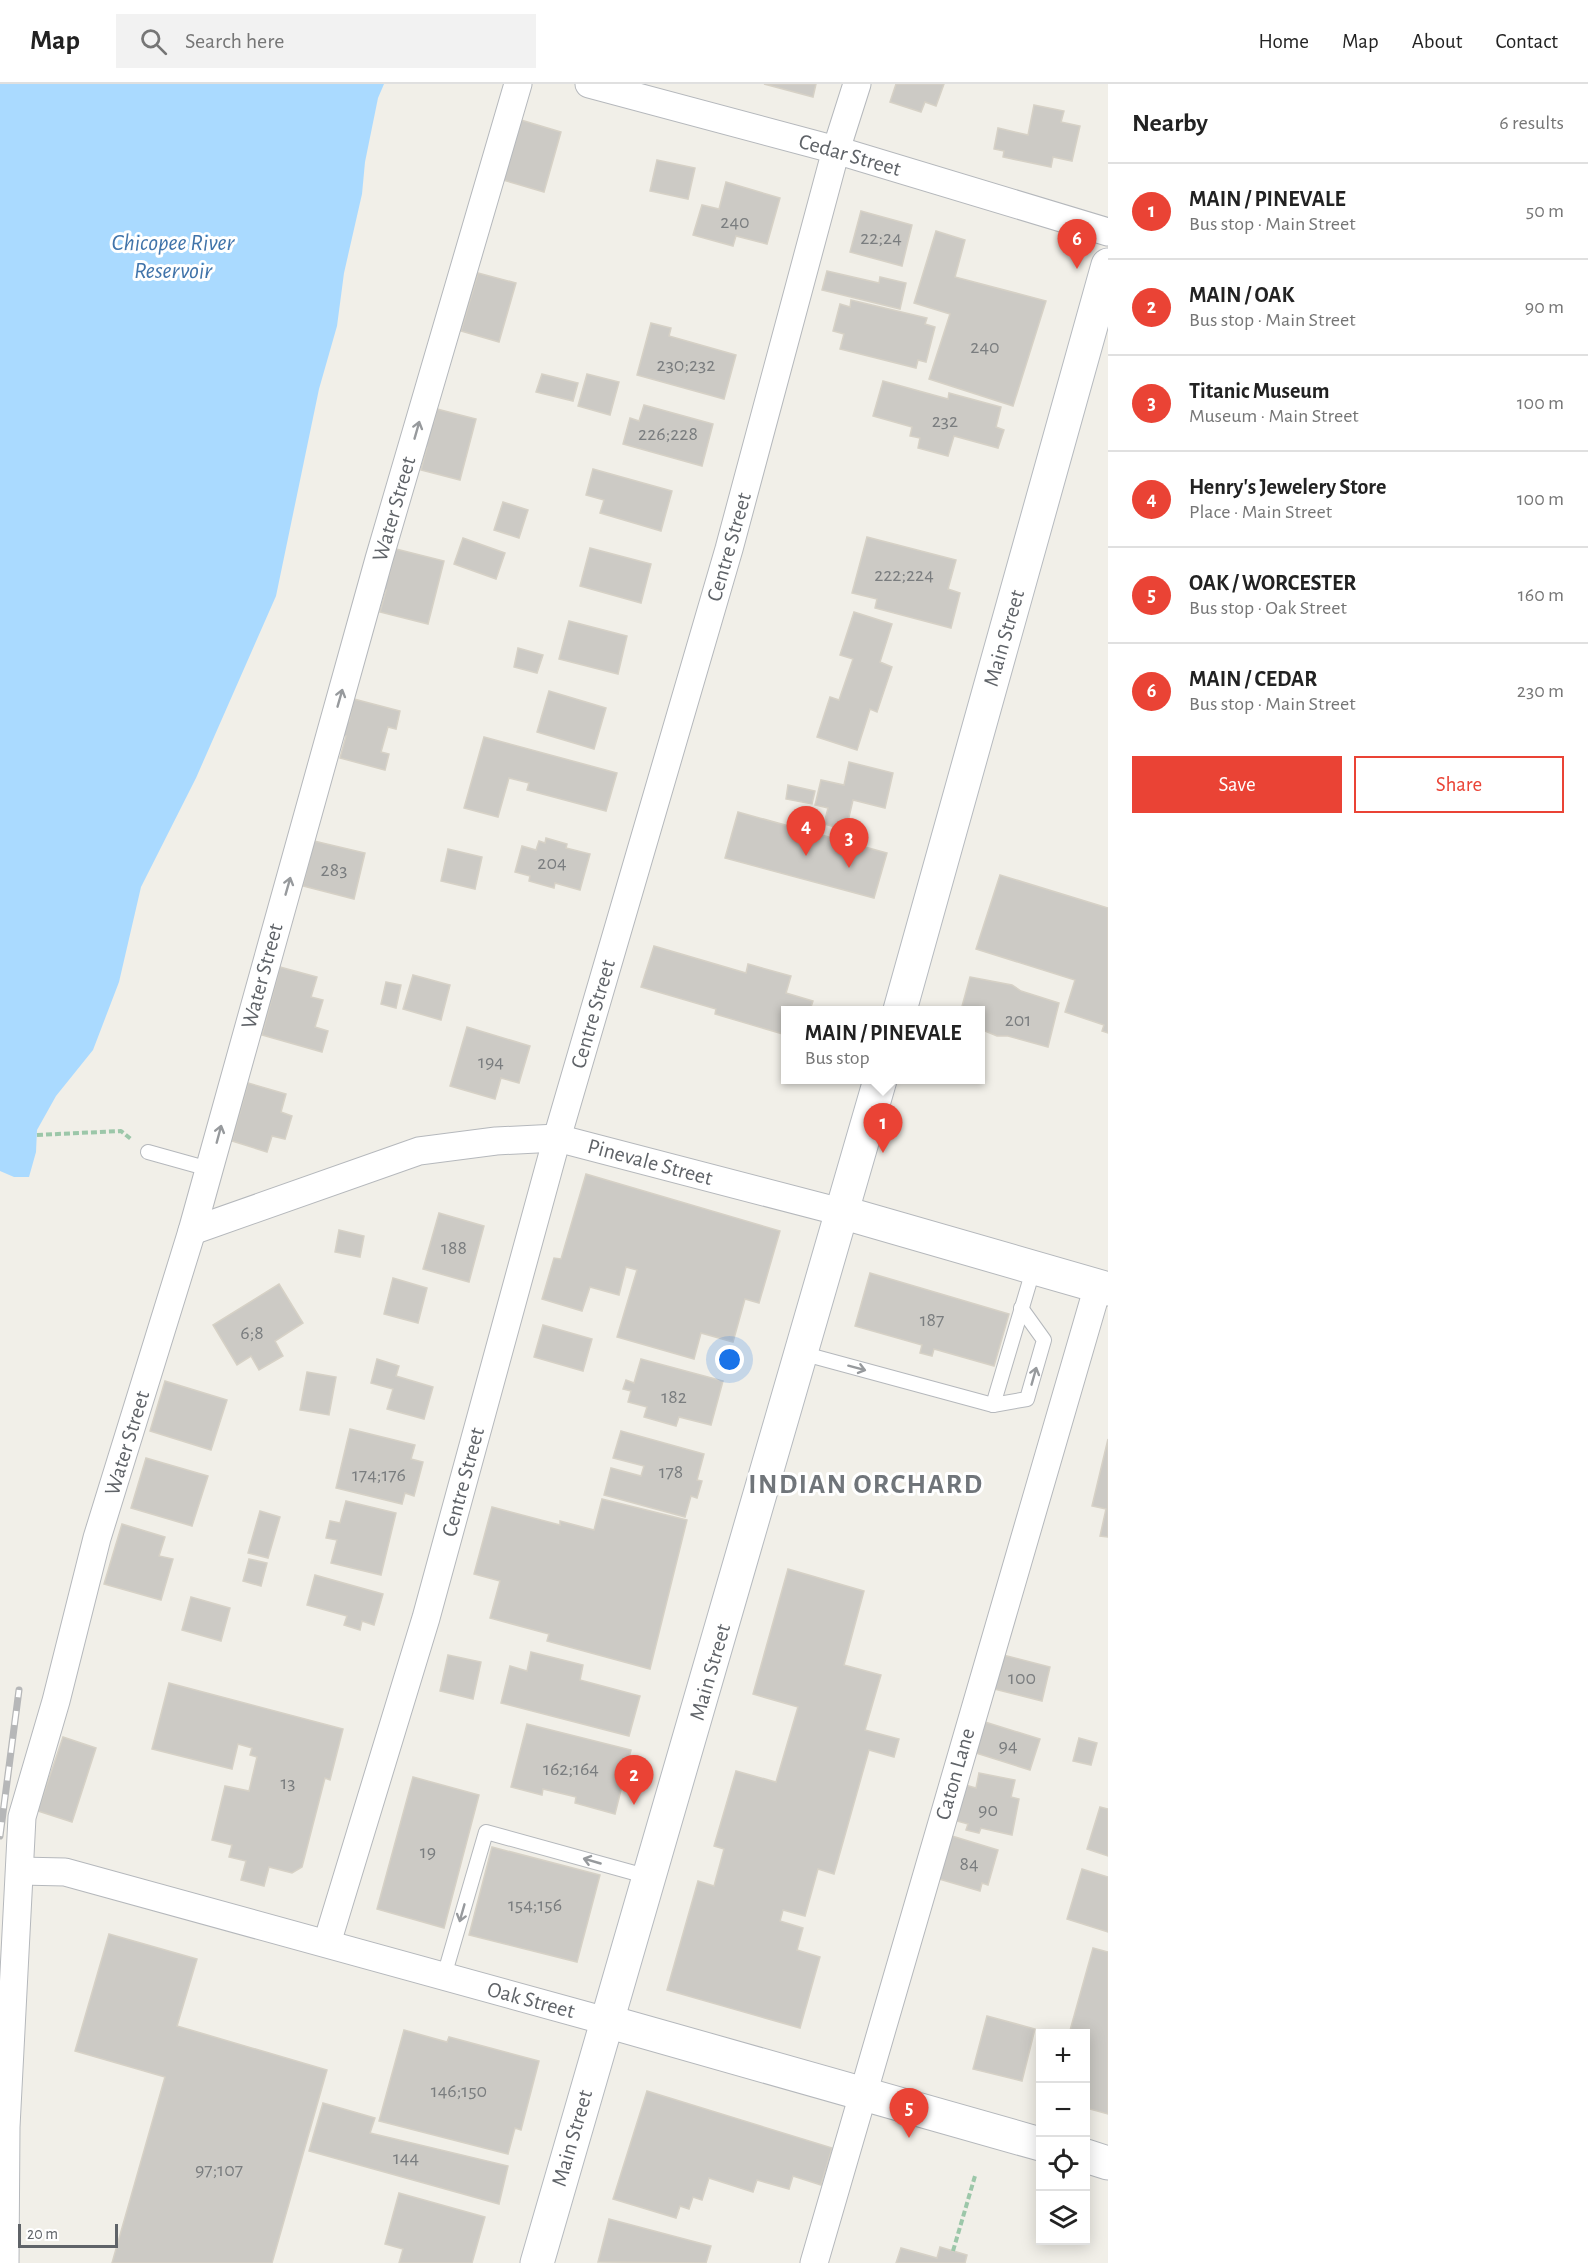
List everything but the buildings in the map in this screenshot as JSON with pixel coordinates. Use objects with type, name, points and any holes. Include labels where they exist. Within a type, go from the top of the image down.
[{"type":"main road","name":"Main Street","points":[[901,1006],[1108,265]]},
{"type":"main road","name":"Main Street","points":[[537,2263],[879,1084]]},
{"type":"main road","name":"Pinevale Street","points":[[841,1212],[1103,1288]]},
{"type":"main road","name":"Oak Street","points":[[606,2021],[1036,2143]]},
{"type":"main road","points":[[1090,2157],[1108,2163]]},
{"type":"street","name":"Water Street","points":[[5,2263],[3,2230],[5,2074],[22,1817],[56,1701],[98,1538],[192,1231],[376,570],[518,84]]},
{"type":"street","name":"Cedar Street","points":[[589,84],[836,150],[1108,232]]},
{"type":"street","name":"Centre Street","points":[[327,1943],[426,1618],[557,1138],[729,549],[836,150],[857,84]]},
{"type":"street","name":"Pinevale Street","points":[[192,1231],[418,1151],[496,1141],[557,1138],[841,1212]]},
{"type":"street","name":"Caton Lane","points":[[814,2263],[861,2093],[1103,1288]]},
{"type":"street","name":"Oak Street","points":[[20,1871],[65,1872],[606,2021]]},
{"type":"lane","points":[[148,1152],[209,1169]]},
{"type":"lane","points":[[993,1405],[1034,1268]]},
{"type":"lane","points":[[801,1353],[993,1405],[1027,1399],[1044,1340],[1021,1308]]},
{"type":"lane","points":[[444,1976],[486,1832],[649,1876]]},
{"type":"path","points":[[37,1136],[121,1131],[148,1152]]},
{"type":"path","points":[[953,2251],[975,2176]]},
{"type":"water","name":"Chicopee River Reservoir","points":[[0,84],[384,84],[378,98],[365,162],[362,194],[344,273],[337,326],[319,389],[276,596],[196,778],[141,887],[119,982],[93,1050],[56,1096],[37,1130],[36,1152],[29,1177],[14,1177],[0,1171]]},
{"type":"railway","points":[[0,1836],[19,1690]]},
{"type":"place","name":"MAIN / CEDAR","points":[[1077,269]]},
{"type":"place","name":"Henry's Jewelery Store","points":[[806,856]]},
{"type":"place","name":"Titanic Museum","points":[[849,868]]},
{"type":"place","name":"MAIN / PINEVALE","points":[[883,1153]]},
{"type":"place","name":"MAIN / OAK","points":[[634,1805]]},
{"type":"place","name":"OAK / WORCESTER","points":[[909,2138]]},
{"type":"district","name":"INDIAN ORCHARD","points":[[866,1485]]}]
